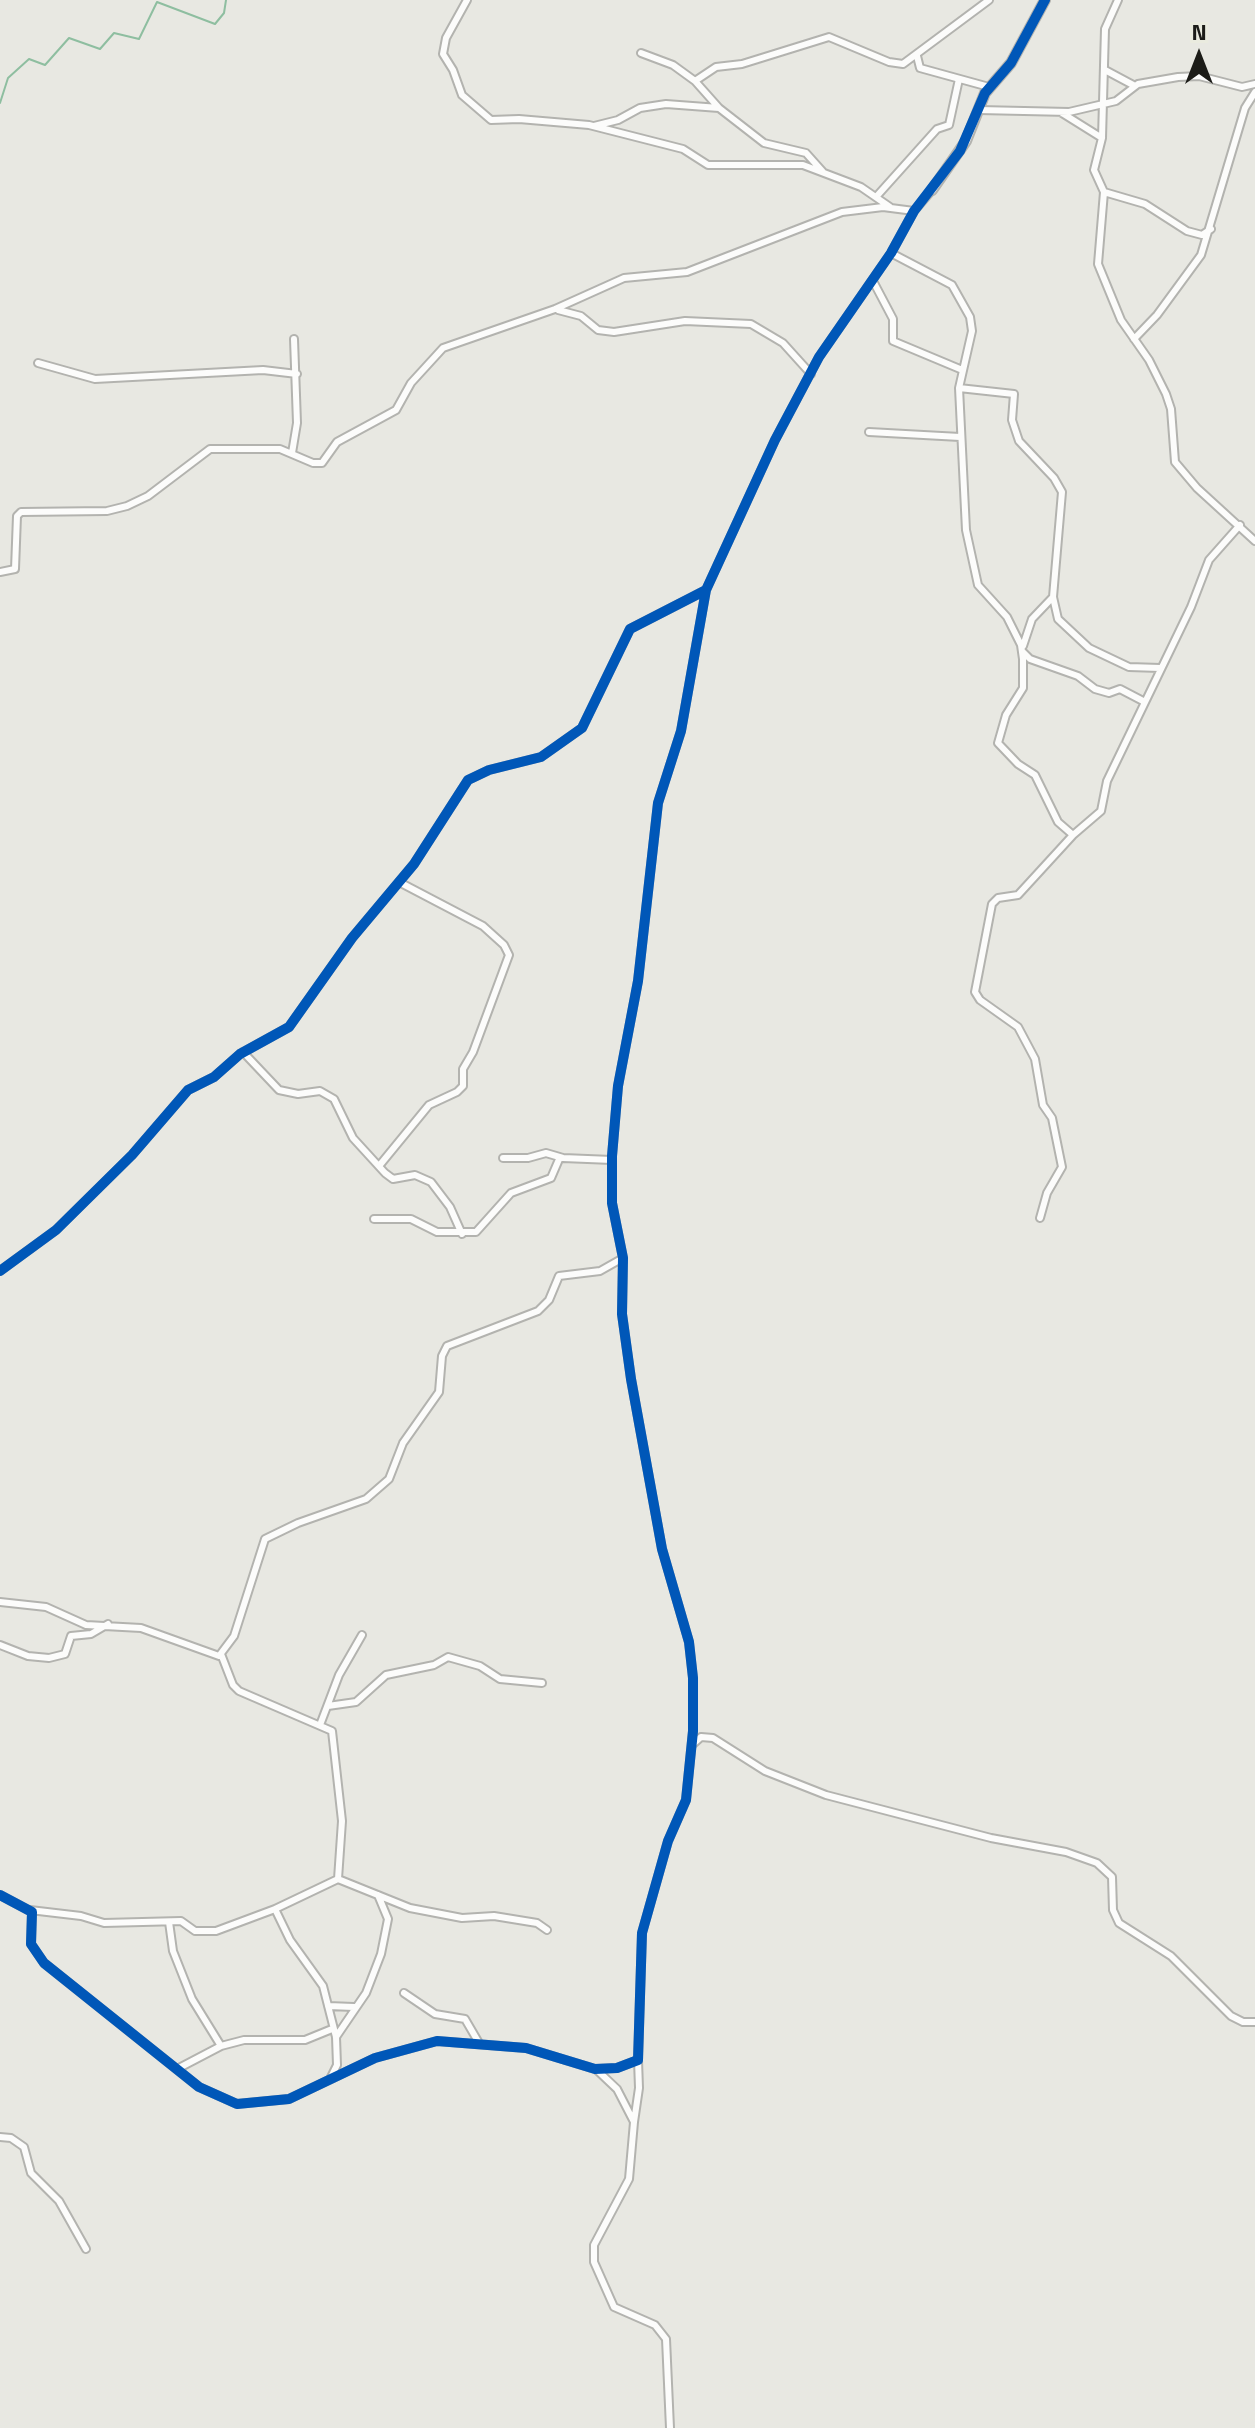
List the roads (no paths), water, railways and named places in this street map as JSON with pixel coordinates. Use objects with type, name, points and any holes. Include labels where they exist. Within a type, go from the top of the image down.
[{"type":"street","points":[[467,0],[442,49],[466,99],[491,120],[574,122],[594,126],[683,149],[705,165],[801,165],[876,197],[890,208]]},
{"type":"street","points":[[695,81],[716,67],[742,64],[821,38],[841,39],[897,64],[906,63],[989,0]]},
{"type":"street","points":[[670,2428],[666,2339],[655,2325],[614,2307],[594,2262],[594,2245],[629,2179],[639,2088],[642,1933],[668,1841],[686,1800],[691,1747],[691,1653],[662,1549],[646,1470],[622,1314],[623,1258],[613,1217],[612,1160],[618,1086],[638,981],[658,803],[681,731],[706,590],[775,440],[833,333],[873,281],[914,211],[966,141],[989,87],[1011,63],[1045,0]]},
{"type":"street","points":[[1118,0],[1105,29],[1102,138],[1094,173],[1104,192],[1098,264],[1117,312],[1149,360],[1170,405],[1175,462],[1197,488],[1255,541]]},
{"type":"street","points":[[641,53],[673,65],[695,81],[719,108],[764,143],[806,153],[823,172]]},
{"type":"street","points":[[917,55],[920,68],[989,87]]},
{"type":"street","points":[[1105,70],[1135,86]]},
{"type":"street","points":[[979,110],[1012,108],[1062,113],[1116,101],[1135,86],[1188,76],[1242,87],[1255,84]]},
{"type":"street","points":[[876,197],[937,129],[949,125],[959,79]]},
{"type":"street","points":[[1134,339],[1194,266],[1211,229],[1245,108],[1255,92]]},
{"type":"street","points":[[594,126],[618,120],[640,108],[666,104],[719,108]]},
{"type":"street","points":[[1062,113],[1102,138]]},
{"type":"street","points":[[1104,192],[1145,204],[1187,231],[1202,235],[1211,229]]},
{"type":"street","points":[[0,572],[15,569],[17,516],[21,512],[107,511],[127,506],[148,496],[210,449],[275,449],[313,463],[322,463],[337,442],[396,410],[411,383],[443,348],[555,309],[624,278],[687,272],[764,245],[824,217],[855,210],[890,208],[914,211]]},
{"type":"street","points":[[891,253],[955,287],[972,328],[960,369],[960,437],[966,530],[978,585],[1004,611],[1022,650],[1030,659],[1078,676],[1095,689],[1109,693],[1120,689],[1143,701]]},
{"type":"street","points":[[873,281],[894,322],[893,341],[960,369]]},
{"type":"street","points":[[555,309],[574,313],[598,330],[614,332],[685,321],[751,324],[783,343],[811,374]]},
{"type":"street","points":[[292,453],[297,374],[294,339]]},
{"type":"street","points":[[38,363],[95,379],[263,370],[297,374]]},
{"type":"street","points":[[959,388],[1014,394],[1012,420],[1019,441],[1061,487],[1061,536],[1053,576],[1057,617],[1089,648],[1129,667],[1160,668]]},
{"type":"street","points":[[869,432],[960,437]]},
{"type":"street","points":[[1040,1218],[1047,1193],[1062,1167],[1052,1118],[1043,1105],[1035,1059],[1018,1027],[980,1000],[975,990],[993,901],[1018,895],[1073,835],[1101,811],[1107,781],[1191,607],[1209,560],[1240,525]]},
{"type":"street","points":[[0,1271],[56,1230],[132,1155],[184,1093],[214,1077],[243,1052],[289,1027],[352,938],[399,882],[468,780],[489,770],[541,757],[582,728],[589,720],[620,644],[630,629],[706,590]]},
{"type":"street","points":[[1053,597],[1032,619],[1022,650],[1023,688],[1007,712],[998,743],[1018,764],[1035,775],[1058,822],[1073,835]]},
{"type":"street","points":[[379,1166],[429,1105],[463,1086],[463,1069],[473,1052],[509,955],[504,945],[483,926],[399,882]]},
{"type":"street","points":[[243,1052],[279,1090],[298,1094],[320,1091],[334,1099],[353,1138],[379,1166],[393,1179],[415,1175],[431,1182],[450,1207],[462,1234]]},
{"type":"street","points":[[503,1158],[523,1159],[546,1153],[560,1157],[612,1160]]},
{"type":"street","points":[[374,1219],[411,1219],[437,1232],[462,1234],[484,1227],[518,1189],[551,1178],[560,1157]]},
{"type":"street","points":[[221,1654],[234,1636],[264,1541],[291,1525],[377,1492],[392,1474],[403,1443],[439,1392],[442,1356],[447,1346],[538,1311],[549,1300],[559,1276],[606,1269],[623,1258]]},
{"type":"street","points":[[0,1602],[51,1609],[67,1619],[86,1625],[141,1628],[180,1640],[207,1654],[221,1654]]},
{"type":"street","points":[[0,1645],[28,1656],[49,1658],[65,1654],[71,1636],[91,1634],[108,1624]]},
{"type":"street","points":[[320,1725],[339,1675],[362,1635]]},
{"type":"street","points":[[221,1654],[233,1685],[239,1691],[332,1731],[342,1836],[338,1879]]},
{"type":"street","points":[[328,1706],[356,1702],[386,1675],[434,1665],[448,1657],[480,1666],[500,1679],[542,1683]]},
{"type":"street","points":[[691,1747],[701,1737],[713,1738],[765,1771],[826,1795],[991,1838],[1066,1852],[1097,1863],[1112,1877],[1113,1910],[1119,1923],[1171,1956],[1231,2016],[1243,2022],[1255,2022]]},
{"type":"street","points":[[0,1895],[30,1910],[81,1916],[104,1923],[183,1921],[198,1932],[216,1931],[275,1909],[338,1879],[410,1908],[454,1917],[490,1915],[537,1923],[547,1930]]},
{"type":"street","points":[[179,2068],[221,2046],[245,2039],[249,2042],[305,2040],[334,2033],[366,1993],[387,1929],[387,1915],[378,1895]]},
{"type":"street","points":[[275,1909],[290,1940],[321,1982],[334,2033],[337,2065],[330,2079]]},
{"type":"street","points":[[30,1910],[34,1916],[31,1944],[44,1963],[203,2090],[244,2105],[289,2099],[416,2044],[452,2040],[526,2048],[595,2069],[617,2068],[638,2060]]},
{"type":"street","points":[[169,1922],[173,1951],[192,1999],[221,2046]]},
{"type":"street","points":[[404,1993],[435,2014],[462,2017],[479,2043]]},
{"type":"street","points":[[328,2006],[354,2007]]},
{"type":"street","points":[[595,2069],[617,2089],[634,2122]]},
{"type":"street","points":[[0,2137],[11,2138],[24,2147],[31,2173],[59,2201],[86,2249]]},
{"type":"waterway","points":[[0,103],[8,78],[29,59],[45,65],[69,38],[100,49],[114,33],[139,39],[157,2],[215,24],[224,13],[226,0]]}]
